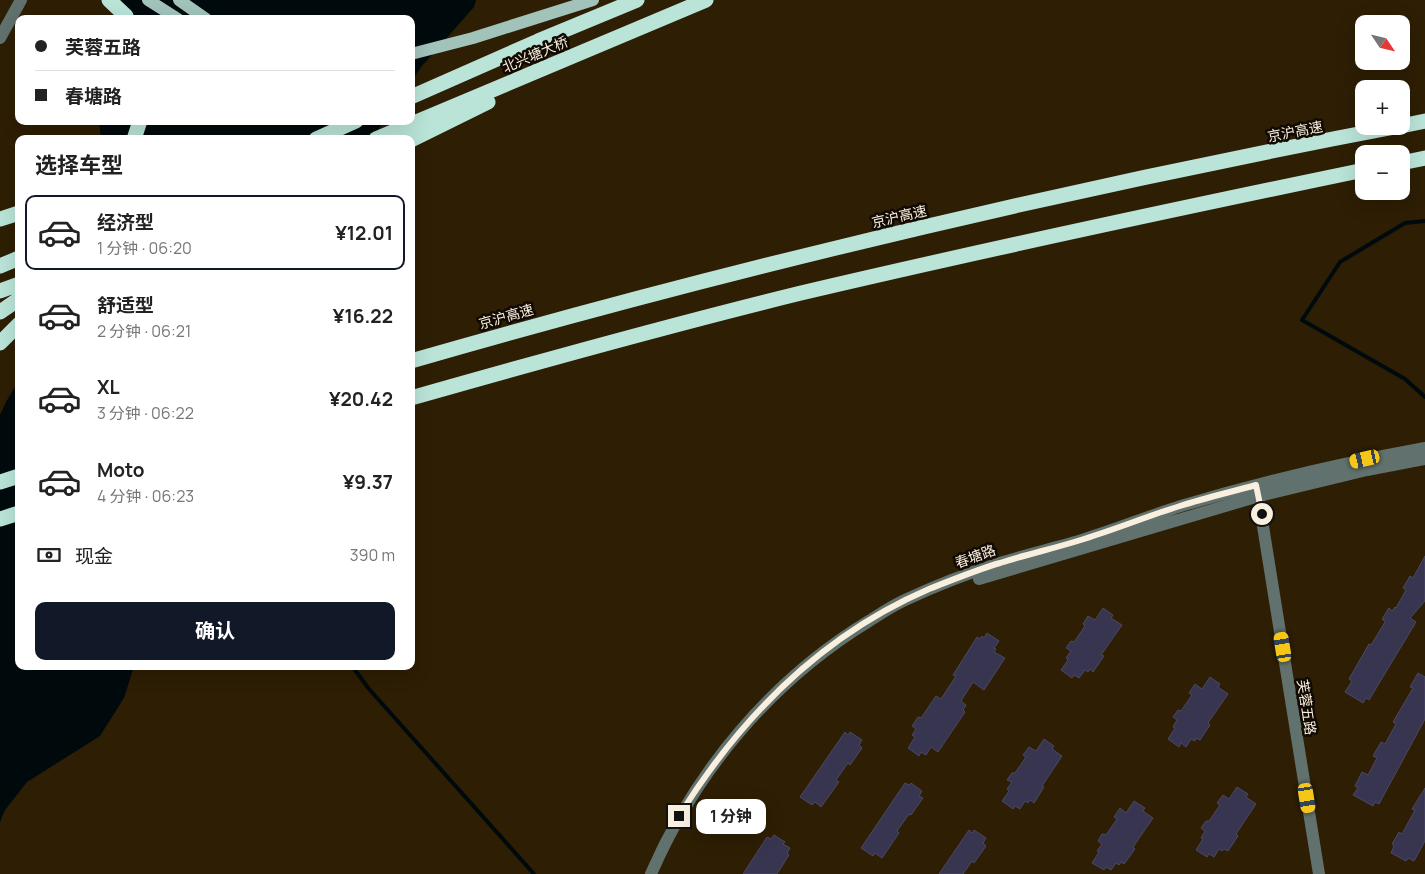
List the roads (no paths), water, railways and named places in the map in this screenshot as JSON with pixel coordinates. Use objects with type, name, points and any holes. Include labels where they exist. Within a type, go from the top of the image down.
[{"type":"highway","points":[[109,0],[125,15]]},
{"type":"highway","name":"北兴塘大桥","points":[[415,95],[637,0]]},
{"type":"highway","name":"北兴塘大桥","points":[[415,123],[706,0]]},
{"type":"highway","points":[[415,138],[477,107],[713,0]]},
{"type":"highway","name":"京沪高速","points":[[1410,124],[1425,122]]},
{"type":"highway","points":[[325,135],[347,125]]},
{"type":"highway","name":"北兴塘大桥","points":[[385,135],[409,125]]},
{"type":"highway","name":"京沪高速","points":[[415,359],[534,325],[982,213],[1356,135]]},
{"type":"highway","points":[[1410,161],[1425,158]]},
{"type":"highway","points":[[415,397],[798,294],[990,249],[1355,172]]},
{"type":"highway","points":[[0,219],[15,214]]},
{"type":"highway","points":[[0,266],[15,260]]},
{"type":"highway","points":[[0,291],[15,285]]},
{"type":"highway","points":[[0,312],[15,302]]},
{"type":"highway","points":[[0,343],[15,328]]},
{"type":"highway","points":[[0,482],[15,477]]},
{"type":"highway","points":[[0,519],[15,514]]},
{"type":"main road","points":[[148,0],[172,15]]},
{"type":"main road","points":[[179,0],[200,15]]},
{"type":"main road","points":[[415,53],[473,38],[593,0]]},
{"type":"street","points":[[0,38],[21,0]]},
{"type":"street","name":"春塘路","points":[[658,874],[685,820],[717,771],[753,726],[786,690],[835,651],[870,627],[913,602],[957,585],[1258,490],[1365,459],[1425,448]]},
{"type":"street","name":"春塘路","points":[[651,874],[662,849],[684,810],[712,767],[734,739],[781,688],[818,656],[855,630],[903,601],[1000,563],[1083,540],[1180,506],[1425,459]]},
{"type":"street","name":"芙蓉五路","points":[[1258,490],[1319,874]]},
{"type":"waterway","points":[[1425,221],[1405,223],[1340,262],[1302,320],[1405,379],[1425,397]]},
{"type":"waterway","points":[[355,670],[369,689],[534,874]]}]
